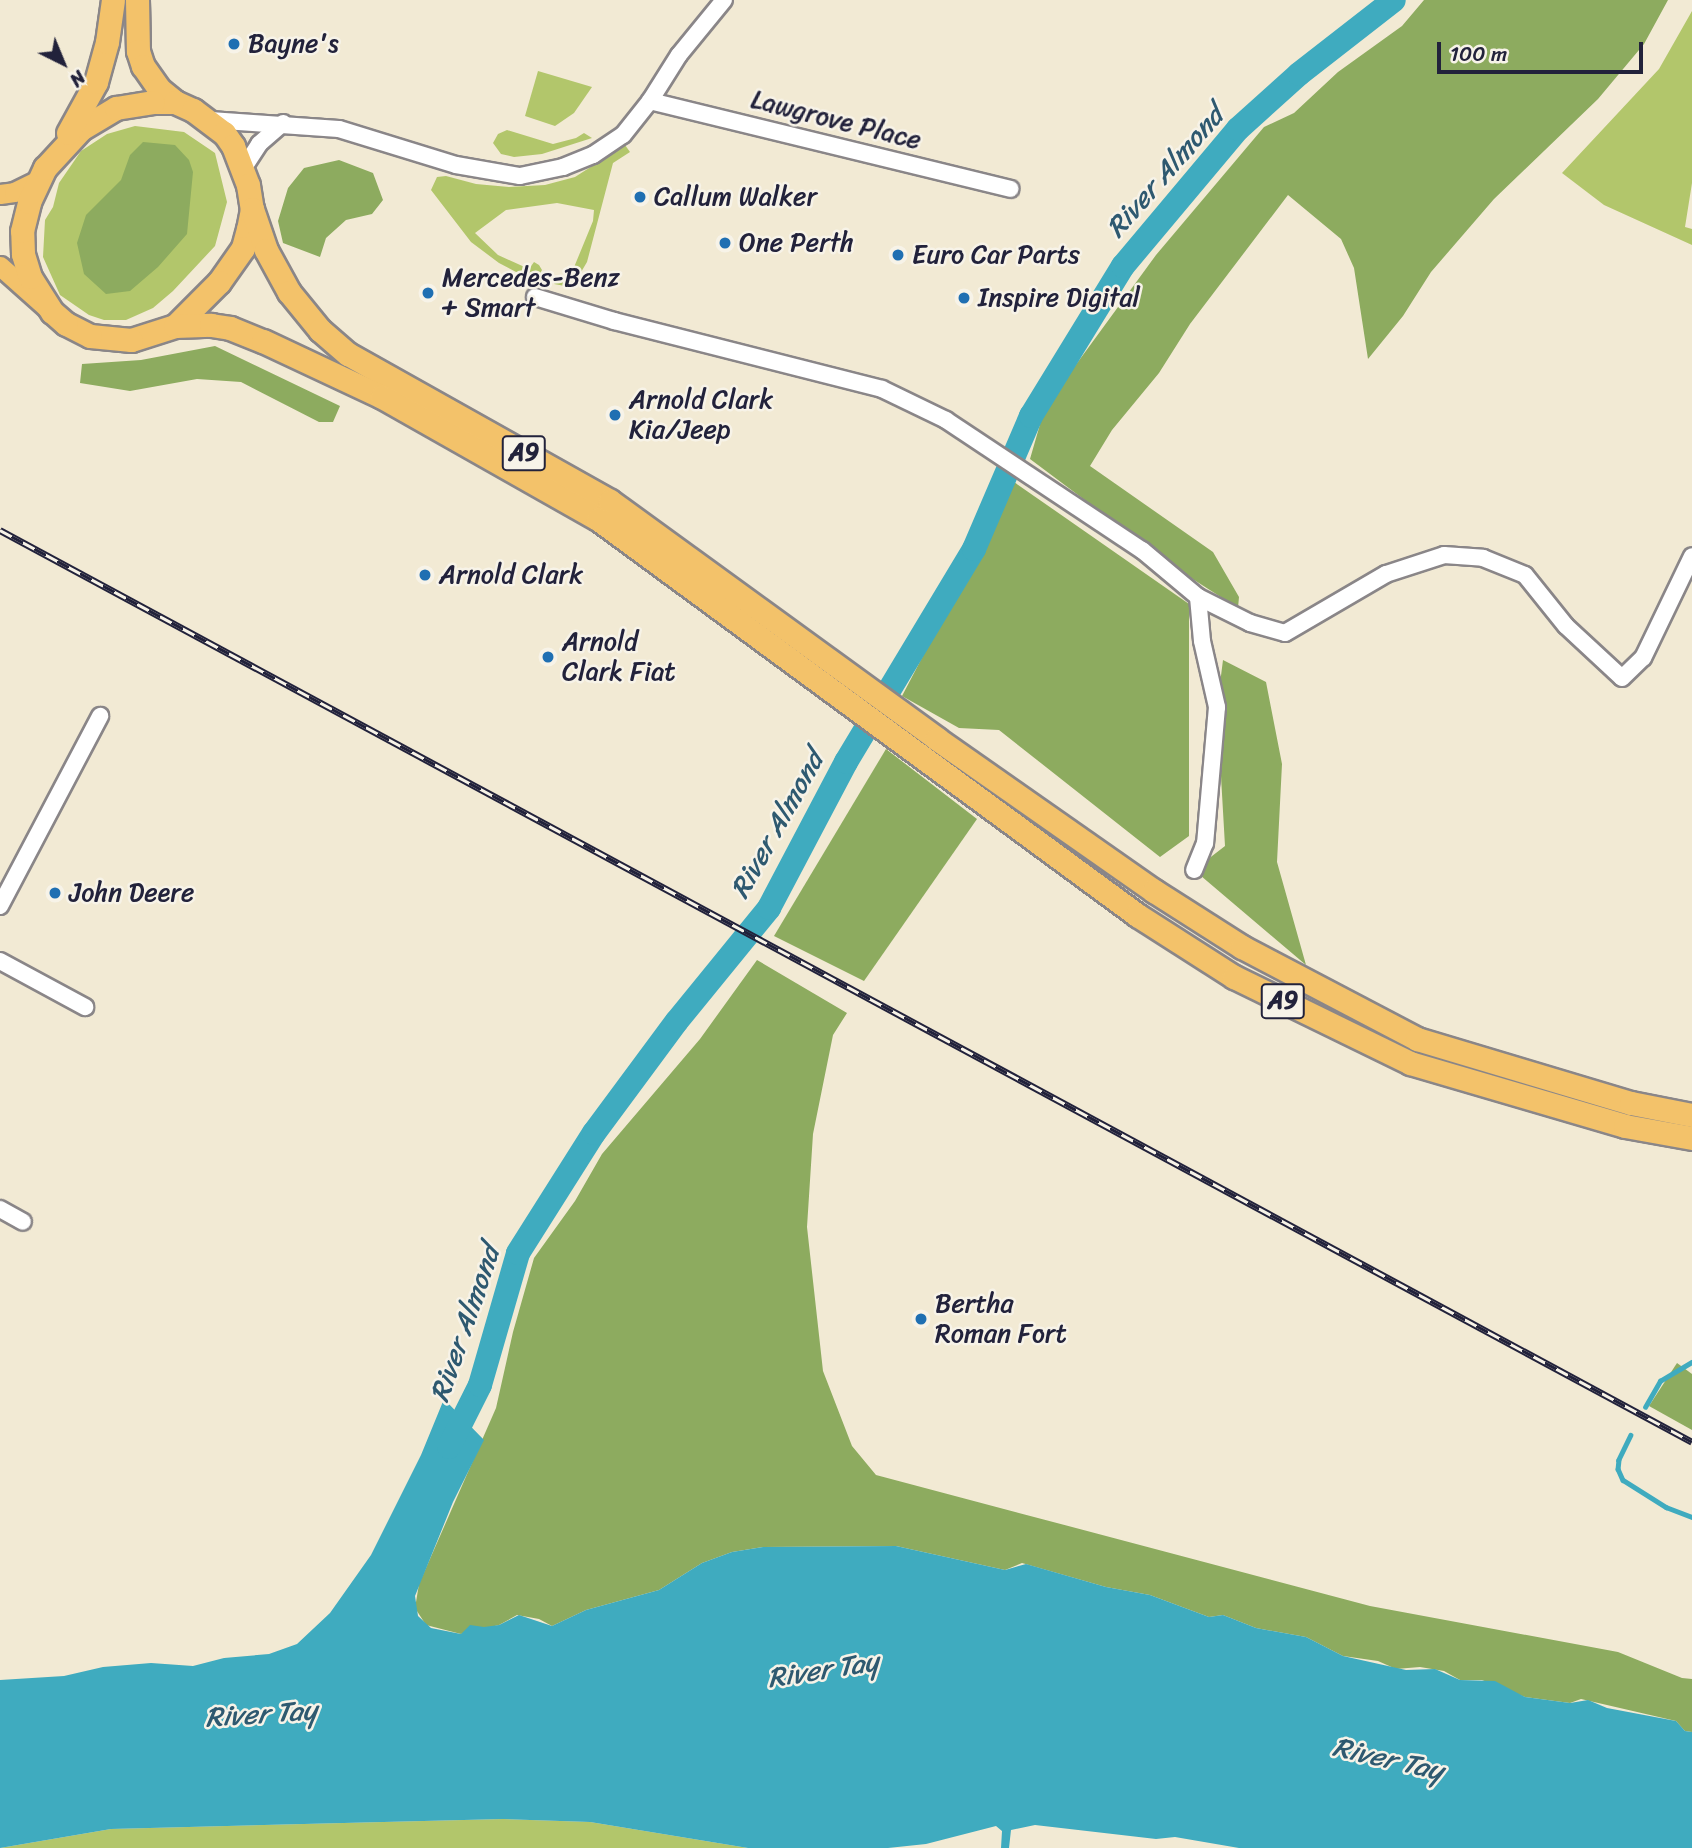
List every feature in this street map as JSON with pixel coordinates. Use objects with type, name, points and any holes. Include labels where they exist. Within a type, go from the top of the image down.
[{"type":"highway","points":[[113,0],[107,42],[96,82],[58,151],[37,181],[24,218],[23,254],[30,277],[52,312],[66,324],[90,336],[115,341],[156,334],[175,326],[201,302],[243,248],[252,209],[243,169],[229,140],[210,120],[175,102],[159,89],[143,66],[138,51],[137,0]]},
{"type":"highway","points":[[58,151],[80,129],[116,108],[153,102],[175,102]]},
{"type":"highway","name":"A9","points":[[252,209],[266,250],[289,292],[320,330],[348,354],[610,501],[937,739],[1143,883],[1242,947],[1417,1039],[1631,1103],[1692,1115]]},
{"type":"highway","name":"A9","points":[[175,326],[195,324],[230,328],[382,397],[598,519],[1137,915],[1234,977],[1410,1063],[1625,1126],[1692,1138]]},
{"type":"main road","points":[[0,194],[14,192],[37,181]]},
{"type":"main road","points":[[0,266],[52,312]]},
{"type":"street","points":[[210,120],[339,129],[456,165],[520,176],[563,167],[593,155],[622,135],[650,101],[679,55],[724,0]]},
{"type":"street","name":"Lawgrove Place","points":[[650,101],[1010,189]]},
{"type":"street","points":[[243,169],[259,144],[283,123]]},
{"type":"street","points":[[535,297],[614,321],[882,389],[946,420],[1142,550],[1198,597],[1250,623],[1285,633],[1386,574],[1444,555],[1483,558],[1525,575],[1566,626],[1622,678],[1643,658],[1692,556]]},
{"type":"street","points":[[1194,870],[1205,843],[1217,707],[1202,641],[1198,597]]},
{"type":"street","points":[[0,906],[100,716]]},
{"type":"street","points":[[0,961],[85,1007]]},
{"type":"street","points":[[0,1209],[23,1222]]},
{"type":"green space","points":[[1424,0],[1668,0],[1644,44],[1598,99],[1494,199],[1431,272],[1403,316],[1368,359],[1354,268],[1341,239],[1288,195],[1190,324],[1159,373],[1112,430],[1090,466],[1213,552],[1239,597],[1238,608],[1177,569],[1030,459],[1045,407],[1156,255],[1264,127],[1294,113],[1338,72],[1402,26]]},
{"type":"green space","points":[[1692,11],[1692,183],[1685,227],[1692,229],[1692,245],[1604,205],[1562,173],[1659,69]]},
{"type":"green space","points":[[538,71],[592,87],[574,113],[555,126],[525,116]]},
{"type":"green space","points":[[135,126],[184,132],[215,153],[227,202],[215,246],[173,291],[153,308],[126,320],[104,320],[89,315],[60,295],[43,257],[45,220],[53,207],[59,183],[81,151],[107,134]]},
{"type":"green space","points":[[507,130],[553,144],[584,133],[592,138],[542,154],[514,157],[501,154],[493,143],[498,134]]},
{"type":"green space","points":[[143,142],[175,145],[189,160],[193,172],[187,234],[158,267],[130,291],[106,294],[84,274],[77,243],[86,215],[121,180],[130,155]]},
{"type":"green space","points":[[625,145],[630,152],[613,163],[587,262],[577,279],[565,286],[554,284],[559,278],[570,277],[593,221],[594,210],[557,203],[506,210],[475,233],[498,255],[529,269],[534,262],[539,265],[542,270],[535,282],[499,263],[471,242],[431,190],[437,177],[446,176],[476,184],[509,187],[545,185],[575,177]]},
{"type":"green space","points":[[339,160],[373,173],[383,200],[372,214],[346,220],[326,238],[320,257],[283,243],[278,221],[288,188],[304,168]]},
{"type":"green space","points":[[215,346],[340,406],[333,422],[319,422],[241,382],[197,379],[130,391],[80,383],[82,364],[141,360]]},
{"type":"green space","points":[[1014,482],[1189,604],[1189,836],[1160,857],[999,730],[959,728],[902,696]]},
{"type":"green space","points":[[1223,660],[1266,682],[1282,764],[1277,862],[1306,965],[1194,870],[1225,846],[1217,707]]},
{"type":"green space","points":[[886,749],[977,819],[864,981],[774,936]]},
{"type":"green space","points":[[757,960],[847,1013],[833,1035],[813,1134],[807,1227],[823,1371],[852,1446],[876,1475],[1370,1606],[1618,1652],[1682,1678],[1692,1679],[1692,1732],[1685,1731],[1676,1721],[1581,1699],[1570,1703],[1525,1697],[1482,1680],[1460,1680],[1444,1671],[1420,1667],[1396,1669],[1378,1661],[1343,1656],[1306,1637],[1256,1628],[1223,1615],[1209,1617],[1150,1595],[1106,1587],[1022,1563],[1005,1570],[896,1546],[763,1547],[732,1552],[702,1563],[659,1590],[586,1610],[552,1626],[539,1619],[517,1615],[499,1625],[461,1634],[426,1625],[415,1608],[419,1584],[496,1408],[513,1332],[534,1258],[575,1201],[602,1154],[700,1039]]},
{"type":"green space","points":[[1677,1363],[1692,1374],[1692,1430],[1649,1406]]},
{"type":"green space","points":[[503,1819],[590,1822],[748,1848],[0,1848],[111,1829]]},
{"type":"water","name":"River Tay","points":[[444,1399],[484,1440],[453,1502],[415,1596],[418,1616],[431,1628],[461,1634],[470,1625],[499,1625],[519,1615],[552,1626],[586,1610],[659,1590],[702,1563],[732,1552],[763,1547],[896,1546],[1005,1570],[1026,1564],[1106,1587],[1150,1595],[1209,1617],[1223,1615],[1256,1628],[1306,1637],[1343,1656],[1406,1670],[1435,1669],[1460,1680],[1495,1681],[1525,1697],[1570,1703],[1588,1700],[1607,1708],[1676,1721],[1685,1731],[1692,1732],[1692,1848],[1239,1848],[1175,1837],[1156,1839],[1035,1825],[1011,1830],[1009,1848],[1001,1848],[1002,1831],[996,1826],[926,1844],[888,1848],[748,1848],[590,1822],[503,1819],[111,1829],[0,1848],[0,1680],[64,1676],[103,1667],[151,1663],[193,1666],[224,1658],[269,1654],[297,1644],[330,1613],[371,1555],[421,1455]]},
{"type":"waterway","name":"River Almond","points":[[449,1447],[480,1385],[518,1253],[594,1133],[677,1021],[769,908],[846,762],[974,549],[1031,416],[1123,266],[1238,129],[1299,74],[1394,0]]},
{"type":"waterway","points":[[1645,1407],[1660,1381],[1692,1362]]},
{"type":"waterway","points":[[1631,1435],[1619,1460],[1618,1469],[1623,1480],[1666,1507],[1692,1517]]},
{"type":"railway","points":[[0,530],[1692,1442]]},
{"type":"place","name":"Bayne's","points":[[234,44]]},
{"type":"place","name":"Callum Walker","points":[[640,197]]},
{"type":"place","name":"One Perth","points":[[725,243]]},
{"type":"place","name":"Euro Car Parts","points":[[898,255]]},
{"type":"place","name":"Mercedes-Benz + Smart","points":[[428,293]]},
{"type":"place","name":"Inspire Digital","points":[[964,298]]},
{"type":"place","name":"Arnold Clark Kia/Jeep","points":[[615,415]]},
{"type":"place","name":"Arnold Clark","points":[[425,575]]},
{"type":"place","name":"Arnold Clark Fiat","points":[[548,657]]},
{"type":"place","name":"John Deere","points":[[55,893]]},
{"type":"place","name":"Bertha Roman Fort","points":[[921,1319]]}]
